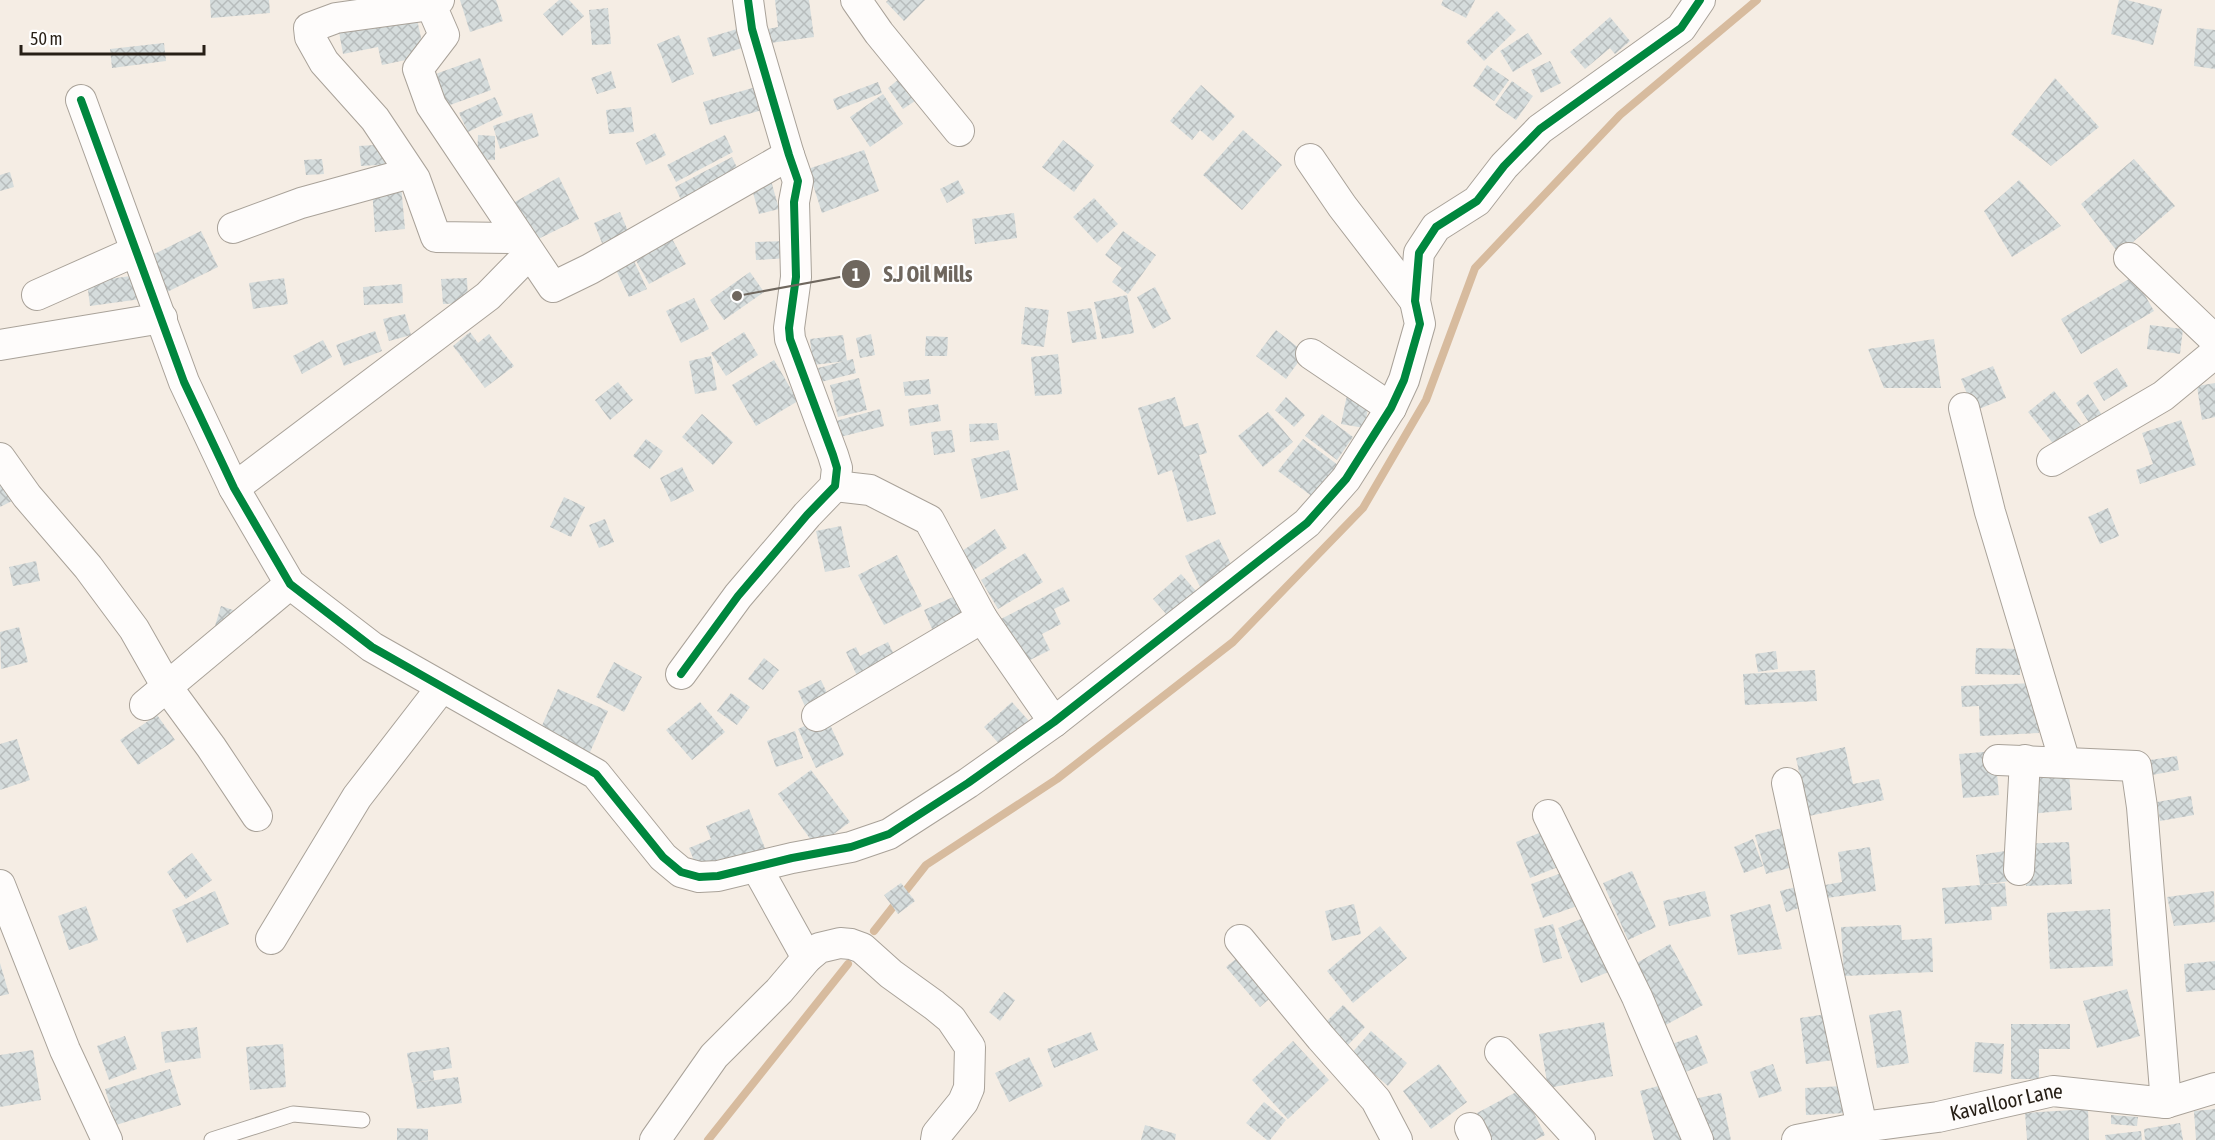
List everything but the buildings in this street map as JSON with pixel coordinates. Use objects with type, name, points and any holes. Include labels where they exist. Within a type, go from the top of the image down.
[{"type":"street","points":[[681,674],[738,596],[807,515],[835,486],[837,468],[790,339],[789,328],[797,258],[794,202],[798,181],[752,29],[748,0]]},
{"type":"street","points":[[856,0],[879,33],[959,131]]},
{"type":"street","points":[[81,100],[184,382],[234,488],[290,584],[372,647],[596,774],[663,857],[681,872],[699,877],[718,876],[792,858],[851,847],[889,834],[968,783],[1054,722],[1307,523],[1346,479],[1391,408],[1404,380],[1420,324],[1415,301],[1419,252],[1436,227],[1477,201],[1504,166],[1540,129],[1681,28],[1700,0]]},
{"type":"street","points":[[524,246],[436,237],[415,179],[375,119],[324,62],[310,37],[309,28],[336,18],[435,3],[444,35],[418,69],[431,105],[553,287],[590,269],[789,155]]},
{"type":"street","points":[[1310,159],[1342,206],[1415,301]]},
{"type":"street","points":[[233,228],[301,204],[410,173]]},
{"type":"street","points":[[234,488],[488,296],[524,246]]},
{"type":"street","points":[[37,295],[136,251]]},
{"type":"street","points":[[2129,258],[2215,340]]},
{"type":"street","points":[[0,345],[162,318]]},
{"type":"street","points":[[2052,461],[2163,396],[2215,353]]},
{"type":"street","points":[[1311,354],[1391,408]]},
{"type":"street","points":[[1964,408],[1990,512],[2065,762]]},
{"type":"street","points":[[0,458],[27,496],[88,567],[134,629],[156,696],[211,747],[256,816]]},
{"type":"street","points":[[835,486],[870,490],[928,520],[982,618],[1054,722]]},
{"type":"street","points":[[156,696],[290,584]]},
{"type":"street","points":[[817,716],[982,618]]},
{"type":"street","points":[[271,939],[357,797],[442,687]]},
{"type":"street","points":[[2019,870],[2011,760],[2136,766],[2142,807],[2166,1103]]},
{"type":"street","points":[[1787,783],[1862,1127]]},
{"type":"street","points":[[1548,816],[1637,997],[1698,1140]]},
{"type":"street","points":[[757,868],[807,958]]},
{"type":"street","points":[[0,885],[65,1050],[107,1140]]},
{"type":"street","points":[[1240,940],[1376,1100],[1397,1140]]},
{"type":"street","points":[[655,1140],[714,1056],[779,991],[807,958],[819,948],[829,944],[851,944],[862,948],[891,974],[951,1019],[970,1047],[969,1088],[963,1102],[937,1134],[936,1140]]},
{"type":"street","points":[[1500,1052],[1580,1140]]},
{"type":"street","name":"Kavalloor Lane","points":[[1797,1140],[1862,1127],[1946,1128],[2053,1090],[2166,1103],[2215,1088]]},
{"type":"lane","points":[[212,1140],[293,1114],[362,1120]]},
{"type":"waterway","points":[[874,931],[926,865],[1057,779],[1233,642],[1363,508],[1426,400],[1475,268],[1620,115],[1757,0]]},
{"type":"waterway","points":[[708,1140],[848,964]]},
{"type":"cycle path","points":[[681,674],[738,596],[807,515],[835,486],[837,468],[790,339],[789,328],[796,277],[794,202],[798,181],[752,29],[748,0]]},
{"type":"cycle path","points":[[81,100],[184,382],[234,488],[290,584],[372,647],[596,774],[663,857],[681,872],[699,877],[718,876],[792,858],[851,847],[889,834],[968,783],[1054,722],[1307,523],[1346,479],[1391,408],[1404,380],[1420,324],[1415,301],[1419,253],[1436,227],[1477,201],[1504,166],[1540,129],[1681,28],[1700,0]]},
{"type":"place","name":"S.J Oil Mills","points":[[737,296]]}]
